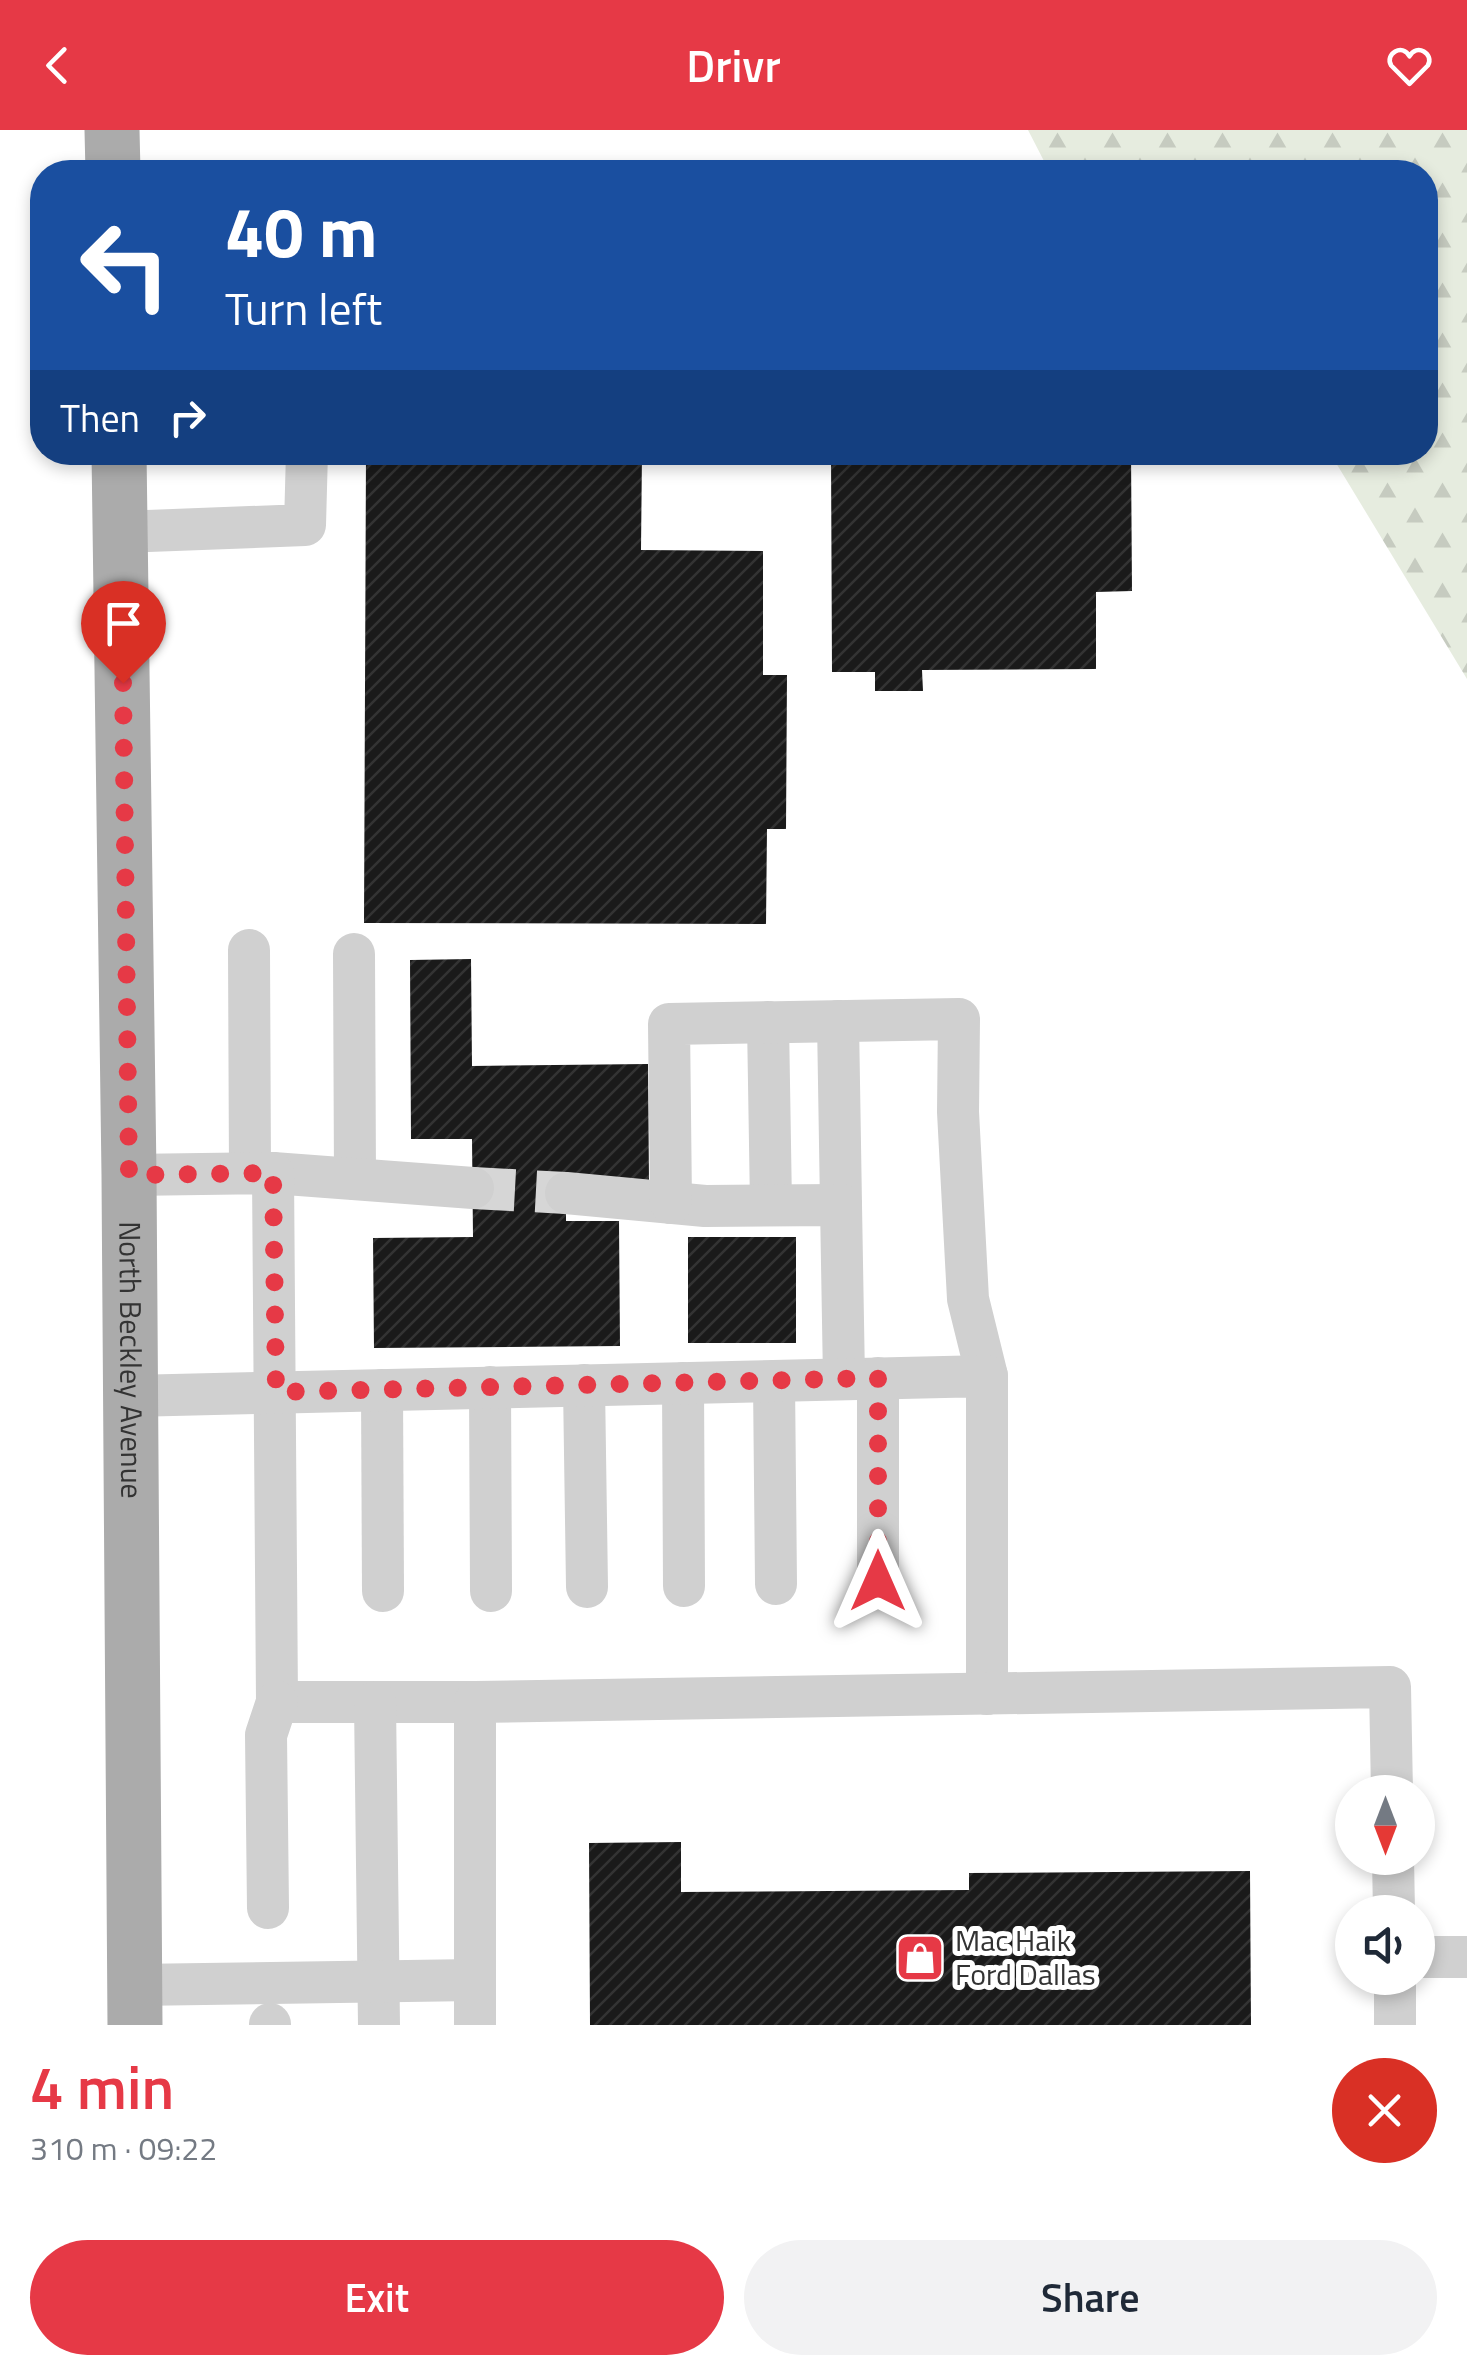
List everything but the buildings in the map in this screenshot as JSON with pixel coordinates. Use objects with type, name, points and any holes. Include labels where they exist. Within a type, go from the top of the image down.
[{"type":"main road","points":[[112,130],[113,160]]},
{"type":"main road","name":"North Beckley Avenue","points":[[119,465],[135,2005]]},
{"type":"lane","points":[[121,532],[305,524],[306,465]]},
{"type":"lane","points":[[249,950],[276,1392],[277,1702],[266,1735],[268,1908]]},
{"type":"lane","points":[[354,954],[355,1179]]},
{"type":"lane","points":[[671,1203],[668,1024],[959,1019],[958,1112],[968,1300],[987,1376],[987,1694]]},
{"type":"lane","points":[[838,1021],[841,1205],[878,1581]]},
{"type":"lane","points":[[768,1022],[771,1205]]},
{"type":"lane","points":[[129,1175],[262,1173],[473,1188]]},
{"type":"lane","points":[[566,1193],[704,1206],[841,1205]]},
{"type":"lane","points":[[131,1396],[987,1376]]},
{"type":"lane","points":[[774,1381],[776,1584]]},
{"type":"lane","points":[[682,1383],[684,1586]]},
{"type":"lane","points":[[584,1385],[587,1587]]},
{"type":"lane","points":[[490,1387],[492,1590]]},
{"type":"lane","points":[[382,1390],[383,1590]]},
{"type":"lane","points":[[277,1702],[1390,1687],[1392,1775]]},
{"type":"lane","points":[[375,1702],[379,2025]]},
{"type":"lane","points":[[475,1702],[475,2025]]},
{"type":"lane","points":[[1435,1957],[1467,1956]]},
{"type":"lane","points":[[135,2005],[379,1982],[475,1980]]},
{"type":"lane","points":[[1394,1995],[1395,2025]]},
{"type":"green space","points":[[1028,130],[1467,130],[1467,679],[1337,465],[1438,465],[1438,160],[1043,160]]},
{"type":"tunnel","points":[[473,1188],[566,1193]]},
{"type":"place","name":"Mac Haik Ford Dallas","points":[[920,1958]]},
{"type":"route","points":[[123,683],[129,1175],[273,1173],[276,1392],[878,1378],[878,1581]]}]
